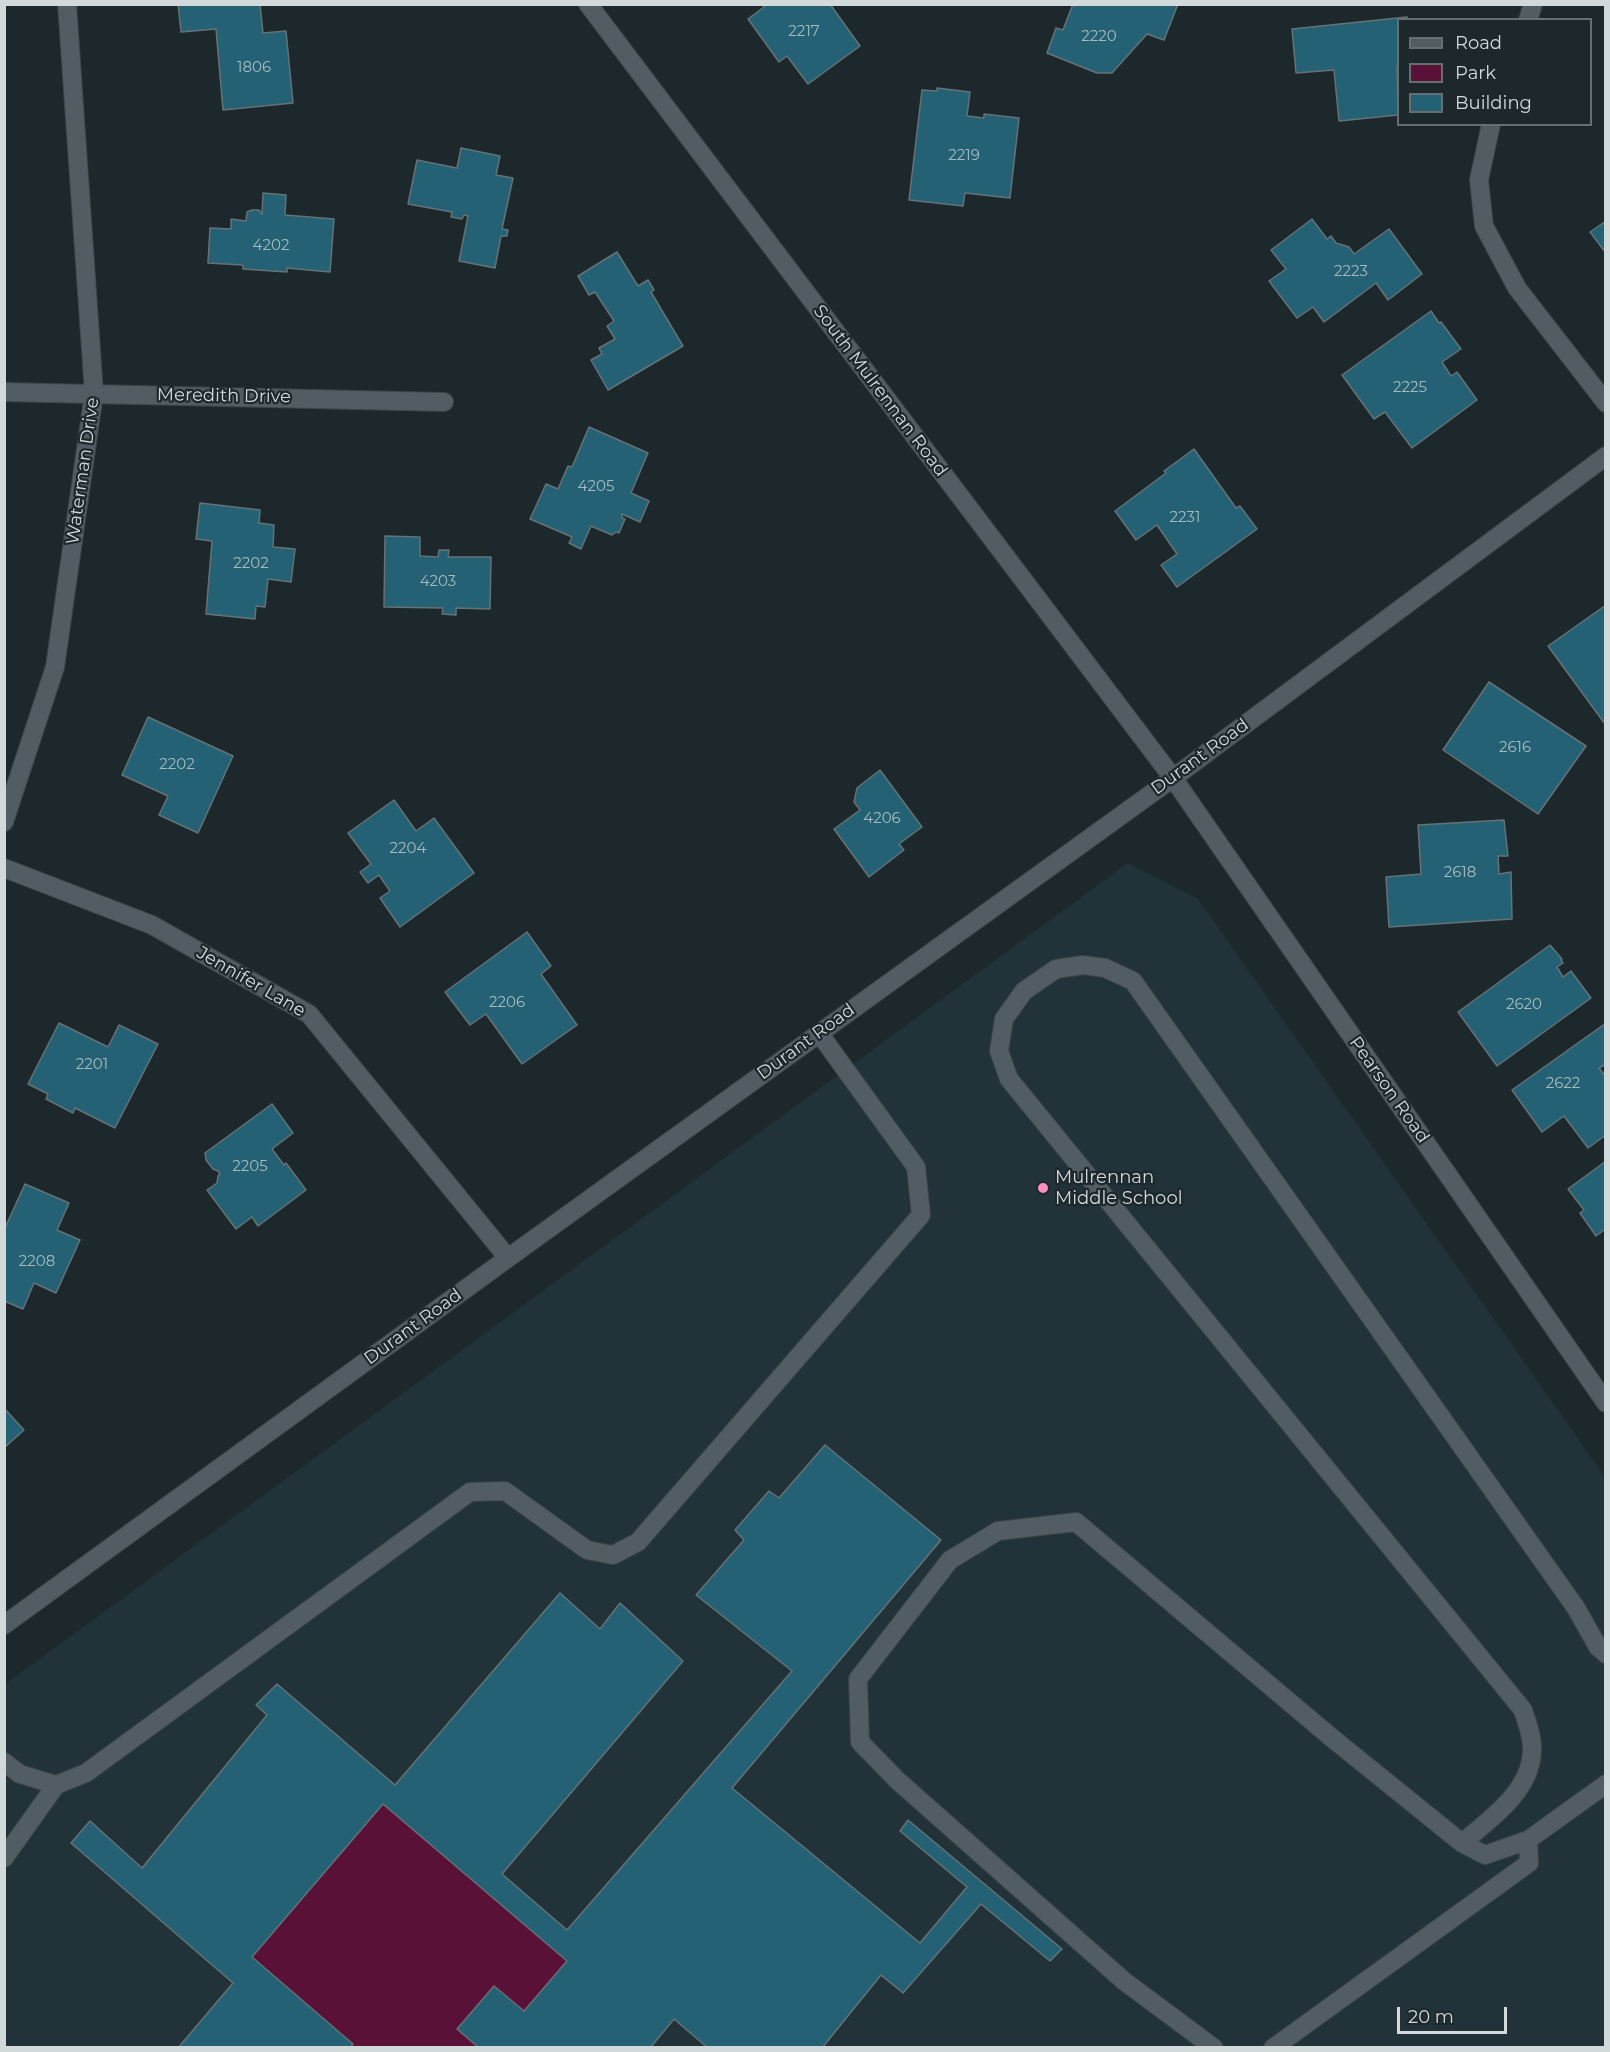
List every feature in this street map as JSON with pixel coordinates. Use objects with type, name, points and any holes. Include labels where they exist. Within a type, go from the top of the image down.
[{"type":"street","name":"Waterman Drive","points":[[4,822],[55,667],[94,393],[67,4]]},
{"type":"street","name":"South Mulrennan Road","points":[[588,4],[1173,778]]},
{"type":"street","points":[[1491,126],[1479,180],[1484,226],[1517,288],[1605,403]]},
{"type":"street","name":"Meredith Drive","points":[[4,392],[444,402]]},
{"type":"street","name":"Durant Road","points":[[4,1625],[1173,778],[1605,456]]},
{"type":"street","name":"Pearson Road","points":[[1173,778],[1605,1403]]},
{"type":"street","name":"Jennifer Lane","points":[[4,868],[152,925],[309,1014],[508,1258]]},
{"type":"street","points":[[1462,1843],[1506,1805],[1526,1776],[1532,1752],[1530,1729],[1523,1710],[1009,1079],[999,1051],[1004,1019],[1024,991],[1056,969],[1083,964],[1105,968],[1133,981],[1576,1608],[1598,1647],[1605,1654]]},
{"type":"street","points":[[4,1858],[56,1785],[86,1773],[470,1492],[505,1491],[586,1550],[613,1555],[638,1542],[921,1215],[916,1167],[819,1033]]},
{"type":"street","points":[[1214,2048],[1124,1981],[889,1773],[860,1742],[858,1679],[950,1560],[998,1531],[1076,1522],[1332,1738],[1462,1843],[1485,1855],[1528,1840],[1605,1784]]},
{"type":"street","points":[[4,1762],[20,1774],[56,1785]]},
{"type":"street","points":[[1273,2048],[1529,1863],[1528,1840]]},
{"type":"shaded area","name":"Mulrennan Middle School","points":[[1128,863],[1198,899],[1605,1477],[1605,2047],[5,2047],[4,1685]]},
{"type":"green space","points":[[383,1804],[567,1961],[524,2011],[494,1986],[479,2047],[350,2048],[353,2044],[252,1957]]},
{"type":"building","points":[[178,4],[260,4],[263,33],[286,31],[293,103],[223,110],[216,29],[181,32]]},
{"type":"building","points":[[762,4],[830,4],[860,46],[808,84],[787,56],[779,62],[748,19],[764,7]]},
{"type":"building","points":[[1073,4],[1178,4],[1164,40],[1147,34],[1112,73],[1097,73],[1047,53],[1056,28],[1063,30]]},
{"type":"building","points":[[1397,18],[1397,115],[1339,121],[1334,70],[1296,73],[1292,29]]},
{"type":"building","points":[[937,88],[970,92],[967,116],[984,118],[984,114],[1019,118],[1010,198],[965,193],[963,206],[909,200],[922,90],[937,91]]},
{"type":"building","points":[[461,148],[500,156],[496,175],[513,178],[502,229],[508,230],[507,236],[501,236],[495,268],[459,261],[468,216],[464,215],[462,219],[451,217],[452,212],[408,204],[417,160],[457,168]]},
{"type":"building","points":[[263,193],[286,195],[285,215],[334,219],[330,272],[287,268],[287,272],[243,269],[243,265],[208,263],[210,228],[231,229],[231,219],[246,221],[247,212],[252,210],[259,210],[262,214]]},
{"type":"building","points":[[1312,219],[1327,239],[1331,236],[1336,243],[1349,247],[1354,254],[1389,229],[1422,274],[1388,300],[1376,283],[1324,322],[1313,307],[1297,318],[1269,281],[1286,269],[1271,250]]},
{"type":"building","points":[[1606,221],[1606,253],[1590,232]]},
{"type":"building","points":[[617,252],[638,286],[648,280],[654,290],[651,292],[683,346],[608,390],[591,360],[602,354],[599,348],[615,339],[607,326],[614,321],[595,292],[589,295],[578,276]]},
{"type":"building","points":[[1431,311],[1461,349],[1442,362],[1451,376],[1457,372],[1477,400],[1412,448],[1385,412],[1374,419],[1342,375]]},
{"type":"building","points":[[589,427],[648,453],[631,493],[649,501],[640,522],[622,514],[622,518],[625,519],[619,533],[612,535],[591,526],[581,549],[569,543],[572,537],[530,519],[546,484],[558,489],[568,466],[572,467]]},
{"type":"building","points":[[1194,449],[1236,508],[1240,506],[1257,529],[1177,587],[1161,565],[1177,554],[1157,525],[1136,540],[1115,511]]},
{"type":"building","points":[[200,503],[260,510],[259,523],[274,525],[273,547],[295,549],[291,582],[268,579],[265,607],[256,606],[255,619],[206,614],[212,541],[196,539]]},
{"type":"building","points":[[385,536],[420,537],[420,556],[438,557],[439,550],[449,550],[448,557],[491,557],[490,609],[456,608],[456,615],[442,614],[443,608],[384,607]]},
{"type":"building","points":[[1606,605],[1606,724],[1605,724],[1548,646]]},
{"type":"building","points":[[1489,682],[1586,746],[1538,814],[1443,750]]},
{"type":"building","points":[[148,717],[233,756],[198,833],[159,815],[168,796],[122,775]]},
{"type":"building","points":[[880,770],[922,827],[899,844],[904,850],[869,877],[834,829],[860,810],[854,802],[857,788]]},
{"type":"building","points":[[394,800],[416,831],[434,818],[474,873],[400,927],[380,898],[390,891],[379,875],[368,883],[360,872],[371,864],[348,833]]},
{"type":"building","points":[[1504,820],[1508,856],[1498,856],[1499,874],[1511,872],[1512,919],[1389,927],[1386,877],[1421,874],[1418,825]]},
{"type":"building","points":[[527,932],[551,966],[541,974],[577,1025],[522,1064],[486,1014],[470,1025],[445,992]]},
{"type":"building","points":[[1550,945],[1562,959],[1563,963],[1557,967],[1563,977],[1571,971],[1591,998],[1497,1066],[1458,1012]]},
{"type":"building","points":[[59,1023],[108,1047],[119,1025],[158,1044],[115,1128],[75,1108],[73,1113],[46,1099],[48,1094],[28,1084]]},
{"type":"building","points":[[1606,1023],[1606,1064],[1599,1068],[1606,1077],[1606,1135],[1588,1148],[1564,1116],[1542,1132],[1512,1090]]},
{"type":"building","points":[[272,1104],[293,1133],[272,1149],[284,1165],[286,1163],[306,1190],[258,1226],[252,1217],[236,1229],[207,1190],[217,1183],[220,1174],[206,1160],[205,1153]]},
{"type":"building","points":[[1606,1161],[1606,1231],[1596,1236],[1580,1213],[1584,1210],[1568,1189]]},
{"type":"building","points":[[25,1184],[69,1203],[57,1230],[80,1240],[56,1293],[34,1283],[23,1309],[4,1301],[4,1230]]},
{"type":"building","points":[[4,1408],[24,1430],[4,1448]]},
{"type":"building","points":[[825,1445],[941,1540],[732,1788],[920,1943],[967,1887],[900,1831],[908,1820],[1062,1949],[1050,1961],[981,1904],[903,1993],[881,1975],[822,2048],[708,2048],[674,2019],[650,2048],[479,2048],[457,2029],[494,1986],[524,2011],[567,1961],[383,1804],[252,1957],[353,2044],[350,2048],[178,2048],[233,1983],[71,1843],[90,1821],[142,1868],[267,1715],[256,1705],[277,1684],[395,1785],[560,1593],[600,1629],[620,1603],[683,1661],[502,1874],[567,1930],[792,1671],[696,1595],[744,1540],[735,1530],[769,1491],[779,1498]]},
{"type":"place","name":"Mulrennan Middle School","points":[[1043,1188]]}]
